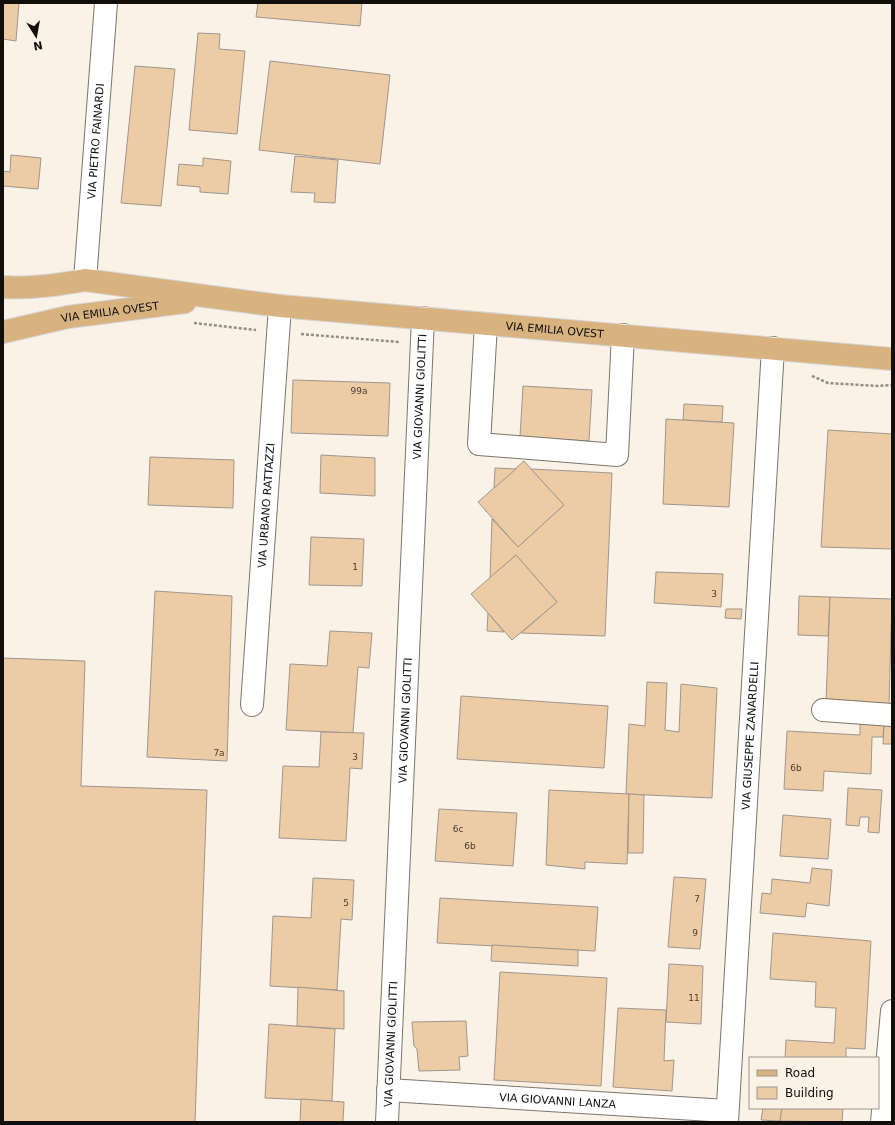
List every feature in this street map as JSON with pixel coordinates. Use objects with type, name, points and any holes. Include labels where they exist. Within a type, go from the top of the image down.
[{"type":"main road","name":"VIA EMILIA OVEST","points":[[3,288],[53,285],[85,280],[280,306],[892,359]]},
{"type":"main road","name":"VIA EMILIA OVEST","points":[[3,332],[94,313],[218,298]]},
{"type":"street","name":"VIA PIETRO FAINARDI","points":[[85,280],[106,3]]},
{"type":"street","name":"VIA URBANO RATTAZZI","points":[[252,705],[280,306]]},
{"type":"street","name":"VIA GIOVANNI GIOLITTI","points":[[387,1122],[423,318]]},
{"type":"street","points":[[486,324],[479,444],[617,455],[623,335]]},
{"type":"street","name":"VIA GIUSEPPE ZANARDELLI","points":[[727,1117],[774,348]]},
{"type":"street","points":[[823,710],[892,715]]},
{"type":"street","points":[[882,1122],[892,1011]]},
{"type":"street","name":"VIA GIOVANNI LANZA","points":[[388,1090],[727,1117]]},
{"type":"path","points":[[192,323],[278,334],[296,333],[422,343]]},
{"type":"path","points":[[806,373],[828,383],[878,386],[892,385]]},
{"type":"building","points":[[3,3],[19,3],[16,41],[3,39]]},
{"type":"building","points":[[258,3],[362,3],[360,26],[256,17]]},
{"type":"building","points":[[198,33],[220,34],[219,49],[245,51],[237,134],[189,130]]},
{"type":"building","points":[[270,61],[390,75],[380,164],[259,150]]},
{"type":"building","points":[[135,66],[175,69],[161,206],[121,203]]},
{"type":"building","points":[[11,155],[41,158],[38,189],[3,186],[3,171],[10,172]]},
{"type":"building","points":[[295,156],[338,160],[335,203],[314,202],[315,193],[291,192]]},
{"type":"building","points":[[203,158],[231,161],[228,194],[200,192],[200,187],[177,185],[179,164],[203,166]]},
{"type":"building","points":[[293,380],[390,383],[388,436],[291,433]]},
{"type":"building","points":[[523,386],[592,390],[589,441],[520,437]]},
{"type":"building","points":[[684,404],[723,406],[722,422],[683,420]]},
{"type":"building","points":[[666,419],[734,423],[729,507],[663,504]]},
{"type":"building","points":[[828,430],[892,434],[892,549],[821,547]]},
{"type":"building","points":[[321,455],[375,458],[375,496],[320,493]]},
{"type":"building","points":[[150,457],[234,460],[233,508],[148,505]]},
{"type":"building","points":[[524,461],[564,505],[518,547],[478,502]]},
{"type":"building","points":[[495,468],[516,469],[494,488]]},
{"type":"building","points":[[531,469],[612,473],[605,636],[521,633],[557,602],[516,555],[490,578],[492,519],[518,547],[564,505]]},
{"type":"building","points":[[311,537],[364,539],[362,586],[309,585]]},
{"type":"building","points":[[516,555],[557,602],[512,640],[471,594]]},
{"type":"building","points":[[656,572],[723,574],[721,607],[654,603]]},
{"type":"building","points":[[155,591],[232,596],[227,761],[147,757]]},
{"type":"building","points":[[799,596],[830,597],[828,636],[798,635]]},
{"type":"building","points":[[830,597],[892,599],[889,704],[826,702]]},
{"type":"building","points":[[726,609],[742,609],[741,619],[725,618]]},
{"type":"building","points":[[488,613],[504,632],[487,631]]},
{"type":"building","points":[[330,631],[372,633],[369,668],[358,667],[353,733],[286,730],[290,664],[327,666]]},
{"type":"building","points":[[3,658],[85,661],[81,786],[207,790],[195,1122],[3,1122]]},
{"type":"building","points":[[647,682],[667,683],[665,730],[679,732],[681,684],[717,688],[712,798],[626,794],[629,724],[645,726]]},
{"type":"building","points":[[461,696],[608,706],[604,768],[457,759]]},
{"type":"building","points":[[860,723],[884,725],[883,737],[872,737],[871,774],[824,771],[823,791],[784,789],[787,731],[860,735]]},
{"type":"building","points":[[884,725],[892,726],[892,744],[883,744]]},
{"type":"building","points":[[321,732],[364,733],[362,769],[350,768],[346,841],[279,838],[283,766],[319,767]]},
{"type":"building","points":[[848,788],[882,790],[879,833],[868,832],[869,817],[860,817],[859,826],[846,825]]},
{"type":"building","points":[[549,790],[629,794],[627,864],[585,862],[585,869],[546,865]]},
{"type":"building","points":[[629,794],[644,795],[643,853],[628,853]]},
{"type":"building","points":[[439,809],[517,813],[513,866],[435,861]]},
{"type":"building","points":[[783,815],[831,819],[828,859],[780,856]]},
{"type":"building","points":[[812,868],[832,870],[829,906],[807,903],[805,917],[760,913],[762,893],[771,894],[772,879],[810,883]]},
{"type":"building","points":[[674,877],[706,879],[700,949],[668,947]]},
{"type":"building","points":[[313,878],[354,880],[352,920],[341,919],[337,990],[270,986],[273,916],[311,918]]},
{"type":"building","points":[[440,898],[598,907],[595,951],[437,943]]},
{"type":"building","points":[[773,933],[871,941],[865,1049],[846,1048],[846,1057],[785,1057],[786,1040],[834,1043],[836,1008],[815,1007],[816,982],[770,979]]},
{"type":"building","points":[[492,945],[578,950],[578,966],[491,961]]},
{"type":"building","points":[[669,964],[703,966],[701,1024],[666,1022]]},
{"type":"building","points":[[500,972],[607,978],[601,1086],[494,1080]]},
{"type":"building","points":[[298,987],[344,991],[344,1029],[297,1026]]},
{"type":"building","points":[[618,1008],[666,1010],[664,1061],[674,1060],[672,1091],[613,1087]]},
{"type":"building","points":[[466,1021],[468,1056],[459,1057],[460,1070],[419,1071],[417,1049],[414,1046],[412,1022]]},
{"type":"building","points":[[269,1024],[335,1029],[332,1101],[265,1098]]},
{"type":"building","points":[[301,1099],[344,1102],[343,1122],[300,1122]]},
{"type":"building","points":[[763,1109],[782,1109],[780,1121],[761,1120]]},
{"type":"building","points":[[782,1109],[843,1109],[842,1122],[780,1121]]}]
